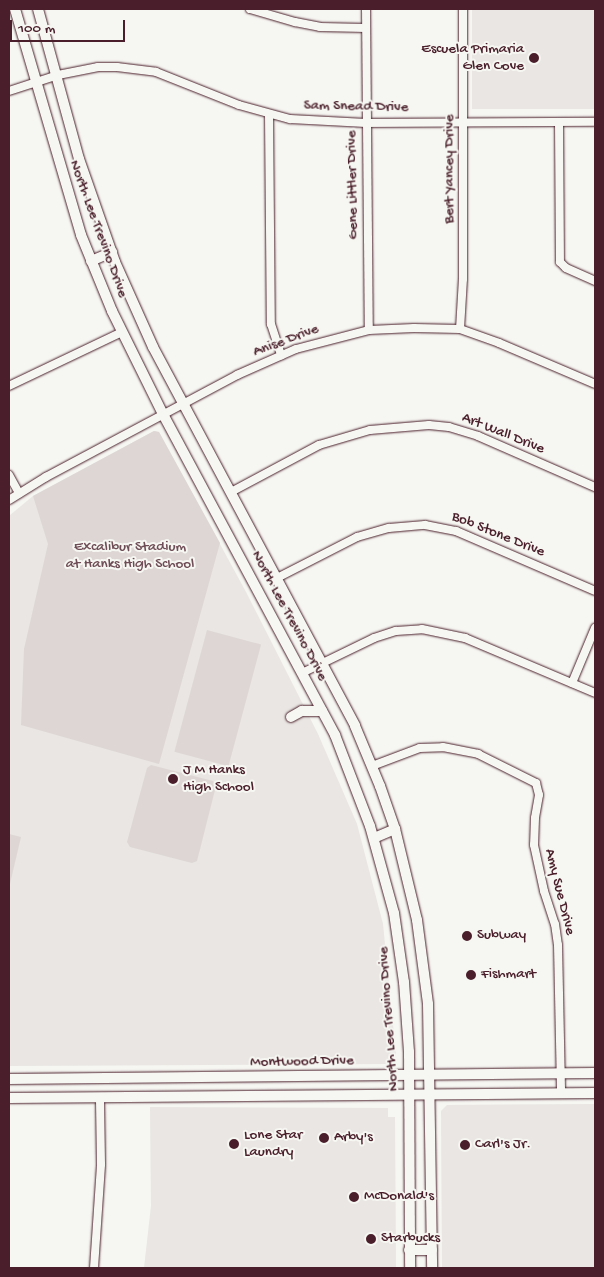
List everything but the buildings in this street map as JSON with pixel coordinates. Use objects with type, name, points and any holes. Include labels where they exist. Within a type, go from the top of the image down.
[{"type":"main road","name":"North Lee Trevino Drive","points":[[14,9],[60,170],[91,261],[122,332],[164,416],[302,672],[347,761],[374,838],[394,912],[404,982],[409,1075],[410,1268]]},
{"type":"main road","name":"North Lee Trevino Drive","points":[[38,9],[58,75],[81,163],[112,252],[140,320],[355,726],[395,829],[409,881],[422,953],[428,1004],[432,1268]]},
{"type":"main road","points":[[91,261],[112,252]]},
{"type":"main road","points":[[291,717],[302,711],[322,711]]},
{"type":"main road","points":[[374,838],[395,829]]},
{"type":"main road","name":"Montwood Drive","points":[[9,1079],[595,1074]]},
{"type":"main road","points":[[207,1078],[207,1097]]},
{"type":"main road","points":[[9,1098],[595,1093]]},
{"type":"main road","points":[[410,1250],[432,1250]]},
{"type":"street","points":[[250,9],[294,22],[320,27],[366,28]]},
{"type":"street","name":"Gene Littler Drive","points":[[366,9],[369,330]]},
{"type":"street","name":"Bert Yancey Drive","points":[[460,329],[463,310],[464,9]]},
{"type":"street","name":"Sam Snead Drive","points":[[9,91],[36,84],[58,75],[98,67],[135,68],[163,74],[225,100],[269,114],[325,122],[595,122]]},
{"type":"street","points":[[269,114],[271,324],[281,355]]},
{"type":"street","points":[[559,122],[560,262],[566,268],[595,281]]},
{"type":"street","name":"Anise Drive","points":[[9,500],[237,375],[281,355],[335,337],[369,330],[414,328],[460,329],[499,343],[595,384]]},
{"type":"street","points":[[9,386],[122,332]]},
{"type":"street","name":"Art Wall Drive","points":[[231,492],[319,445],[370,430],[429,425],[449,427],[471,433],[595,487]]},
{"type":"street","points":[[9,475],[19,493]]},
{"type":"street","name":"Bob Stone Drive","points":[[277,578],[357,537],[390,528],[425,525],[456,531],[595,591]]},
{"type":"street","points":[[572,683],[595,628]]},
{"type":"street","points":[[302,672],[374,638],[396,632],[422,629],[465,638],[595,693]]},
{"type":"street","name":"Amy Sue Drive","points":[[372,766],[420,748],[443,747],[478,754],[536,783],[539,794],[534,818],[534,844],[544,892],[555,924],[558,945],[561,1093]]},
{"type":"street","points":[[94,1268],[101,1164],[100,1098]]},
{"type":"shaded area","name":"Escuela Primaria Glen Cove","points":[[472,9],[595,9],[595,109],[472,109]]},
{"type":"shaded area","name":"J M Hanks High School","points":[[154,431],[159,432],[246,592],[318,734],[357,824],[383,924],[396,1055],[386,1064],[9,1066],[9,516],[33,496]]},
{"type":"shaded area","points":[[595,1104],[595,1268],[442,1268],[441,1111],[447,1105]]},
{"type":"shaded area","points":[[150,1107],[388,1108],[388,1117],[395,1117],[396,1268],[144,1268],[151,1206]]},
{"type":"green space","name":"Excalibur Stadium at Hanks High School","points":[[154,431],[159,432],[220,543],[159,764],[21,725],[24,649],[48,544],[33,496]]},
{"type":"green space","points":[[207,630],[261,644],[228,766],[174,752]]},
{"type":"green space","points":[[151,765],[213,781],[216,786],[197,861],[192,863],[130,847],[127,842],[147,768]]},
{"type":"green space","points":[[9,834],[21,837],[9,888]]},
{"type":"place","name":"Escuela Primaria Glen Cove","points":[[534,58]]},
{"type":"place","name":"J M Hanks High School","points":[[173,779]]},
{"type":"place","name":"Subway","points":[[467,936]]},
{"type":"place","name":"Fishmart","points":[[471,975]]},
{"type":"place","name":"Arby's","points":[[324,1138]]},
{"type":"place","name":"Lone Star Laundry","points":[[234,1144]]},
{"type":"place","name":"Carl's Jr.","points":[[465,1145]]},
{"type":"place","name":"McDonald's","points":[[354,1197]]},
{"type":"place","name":"Starbucks","points":[[371,1239]]}]
